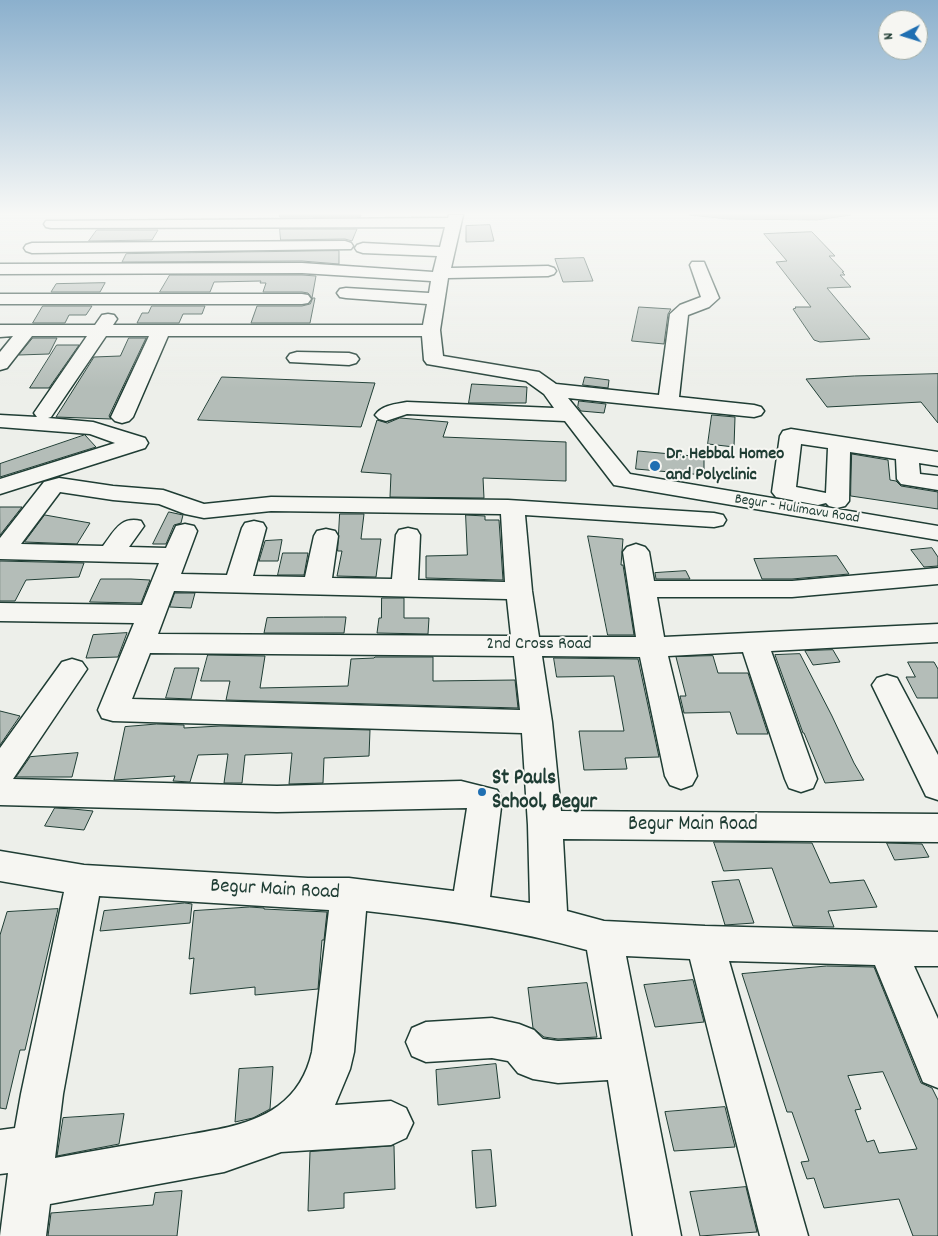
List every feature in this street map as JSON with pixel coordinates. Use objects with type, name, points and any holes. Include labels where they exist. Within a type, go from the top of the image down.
[{"type":"street","points":[[44,413],[101,331],[138,273]]},
{"type":"street","points":[[395,273],[441,275],[524,273]]},
{"type":"street","points":[[668,402],[679,314],[683,310],[707,302],[710,298],[701,273]]},
{"type":"street","name":"Begur - Hulimavu Road","points":[[441,275],[431,330],[434,360],[532,376],[551,390],[622,480],[938,533]]},
{"type":"street","points":[[346,293],[437,299]]},
{"type":"street","points":[[0,299],[302,299]]},
{"type":"street","points":[[297,358],[349,362],[355,330]]},
{"type":"street","points":[[0,331],[431,330]]},
{"type":"street","points":[[0,364],[27,331]]},
{"type":"street","points":[[122,418],[161,331]]},
{"type":"street","points":[[551,390],[754,411]]},
{"type":"street","points":[[386,415],[396,410],[407,408],[570,415]]},
{"type":"street","points":[[0,421],[93,428],[137,443],[0,487]]},
{"type":"street","points":[[938,459],[790,436],[784,492],[938,518]]},
{"type":"street","points":[[837,501],[839,443]]},
{"type":"street","points":[[907,455],[909,479],[938,483]]},
{"type":"street","points":[[84,489],[105,463]]},
{"type":"street","points":[[1,551],[52,487],[59,485],[163,497],[193,509],[204,511],[280,504],[512,509],[714,520]]},
{"type":"street","points":[[512,509],[514,512],[519,591],[536,722],[545,825],[549,923]]},
{"type":"street","points":[[110,554],[132,526]]},
{"type":"street","points":[[238,584],[254,528]]},
{"type":"street","points":[[185,531],[113,710],[536,722]]},
{"type":"street","points":[[404,588],[408,535]]},
{"type":"street","points":[[317,586],[326,536]]},
{"type":"street","points":[[1,551],[175,556]]},
{"type":"street","points":[[636,552],[652,647],[681,776]]},
{"type":"street","points":[[641,588],[792,589],[938,576]]},
{"type":"street","points":[[164,582],[519,591]]},
{"type":"street","points":[[0,612],[152,614]]},
{"type":"street","name":"2nd Cross Road","points":[[140,643],[652,647],[938,634]]},
{"type":"street","points":[[754,643],[800,779]]},
{"type":"street","points":[[0,772],[72,669]]},
{"type":"street","points":[[887,686],[938,787]]},
{"type":"street","points":[[0,792],[277,799],[461,794],[485,799],[470,909]]},
{"type":"street","name":"Begur Main Road","points":[[545,825],[938,828]]},
{"type":"street","name":"Begur Main Road","points":[[0,866],[84,880],[308,894],[349,894],[428,902],[549,923],[604,938],[705,944],[938,949]]},
{"type":"street","points":[[22,1236],[21,1162],[42,1094],[84,880]]},
{"type":"street","points":[[21,1162],[224,1150],[253,1142],[280,1130],[303,1114],[320,1090],[330,1064],[336,1036],[349,894]]},
{"type":"street","points":[[604,938],[657,1236]]},
{"type":"street","points":[[705,944],[784,1236]]},
{"type":"street","points":[[887,948],[938,1067]]},
{"type":"street","points":[[426,1042],[492,1038],[519,1044],[533,1058],[558,1062],[625,1059]]},
{"type":"street","points":[[280,1130],[391,1123]]},
{"type":"building","points":[[560,273],[590,273],[593,281],[563,282]]},
{"type":"building","points":[[784,273],[843,273],[845,275],[840,275],[851,287],[827,288],[870,339],[820,342],[814,340],[793,309],[795,307],[811,307]]},
{"type":"building","points":[[170,275],[316,276],[312,298],[308,293],[302,292],[263,292],[266,283],[260,283],[261,281],[214,282],[210,292],[160,292]]},
{"type":"building","points":[[105,283],[100,292],[51,292],[56,284]]},
{"type":"building","points":[[313,298],[315,298],[310,323],[251,323],[257,306],[302,306],[310,304]]},
{"type":"building","points":[[43,306],[92,306],[86,315],[69,315],[65,323],[33,323]]},
{"type":"building","points":[[152,306],[205,306],[202,314],[183,314],[179,323],[137,323],[142,313],[148,313]]},
{"type":"building","points":[[639,307],[671,309],[668,314],[664,344],[632,341]]},
{"type":"building","points":[[33,338],[57,338],[49,354],[19,355]]},
{"type":"building","points":[[129,338],[146,338],[109,416],[111,419],[56,417],[94,357],[120,356]]},
{"type":"building","points":[[57,345],[79,345],[49,388],[30,388]]},
{"type":"building","points":[[938,374],[938,423],[921,402],[827,407],[806,379],[854,376]]},
{"type":"building","points":[[222,377],[375,383],[361,427],[198,420]]},
{"type":"building","points":[[585,377],[609,380],[608,388],[583,385]]},
{"type":"building","points":[[472,384],[527,387],[526,403],[469,403]]},
{"type":"building","points":[[579,401],[606,404],[604,413],[581,411],[578,407]]},
{"type":"building","points":[[712,415],[735,417],[734,447],[708,444]]},
{"type":"building","points":[[400,418],[448,422],[443,437],[566,442],[566,481],[483,478],[484,498],[390,497],[391,474],[361,472],[377,420],[387,423]]},
{"type":"building","points":[[85,435],[96,447],[0,477],[0,464]]},
{"type":"building","points":[[638,451],[704,457],[704,475],[636,469]]},
{"type":"building","points":[[852,454],[888,460],[890,480],[896,481],[901,486],[938,492],[938,509],[851,496]]},
{"type":"building","points":[[0,507],[22,507],[0,535]]},
{"type":"building","points":[[169,512],[183,515],[181,523],[174,525],[166,544],[153,544]]},
{"type":"building","points":[[340,514],[364,514],[361,539],[381,539],[376,577],[337,576],[342,551],[338,551]]},
{"type":"building","points":[[45,515],[90,523],[77,544],[25,542]]},
{"type":"building","points":[[466,515],[485,516],[485,520],[499,520],[503,580],[426,578],[426,556],[467,555]]},
{"type":"building","points":[[588,536],[623,539],[621,565],[623,565],[634,635],[608,635]]},
{"type":"building","points":[[282,540],[278,561],[259,561],[265,541]]},
{"type":"building","points":[[932,548],[938,557],[938,566],[924,567],[911,550]]},
{"type":"building","points":[[283,553],[308,553],[304,575],[278,575]]},
{"type":"building","points":[[837,556],[849,574],[792,579],[762,579],[754,559]]},
{"type":"building","points":[[0,561],[84,563],[79,577],[26,580],[15,601],[0,601]]},
{"type":"building","points":[[686,571],[690,579],[656,579],[655,573]]},
{"type":"building","points":[[101,579],[150,580],[141,603],[90,602]]},
{"type":"building","points":[[175,593],[195,593],[191,608],[170,607]]},
{"type":"building","points":[[382,598],[404,598],[404,618],[429,618],[428,634],[377,633],[379,618],[381,618]]},
{"type":"building","points":[[346,617],[344,633],[264,633],[267,618]]},
{"type":"building","points":[[127,633],[118,657],[86,658],[93,635]]},
{"type":"building","points":[[833,650],[840,662],[813,665],[805,651]]},
{"type":"building","points":[[800,654],[864,780],[825,783],[803,733],[775,655]]},
{"type":"building","points":[[208,655],[265,656],[260,688],[348,686],[351,659],[433,657],[433,681],[515,680],[518,708],[226,700],[230,681],[201,681]]},
{"type":"building","points":[[713,656],[718,673],[748,673],[768,734],[737,734],[730,712],[684,713],[680,696],[686,696],[676,657]]},
{"type":"building","points":[[554,658],[638,659],[659,757],[625,758],[627,769],[584,770],[579,731],[624,731],[614,676],[557,677]]},
{"type":"building","points":[[908,662],[934,662],[938,669],[938,698],[917,698],[906,677],[915,677]]},
{"type":"building","points":[[175,668],[199,668],[191,699],[166,698]]},
{"type":"building","points":[[0,711],[20,716],[0,745]]},
{"type":"building","points":[[157,724],[184,725],[184,728],[220,726],[370,730],[369,756],[324,758],[323,783],[289,784],[292,753],[245,755],[242,783],[224,783],[228,754],[198,755],[190,782],[173,781],[175,776],[114,780],[125,727]]},
{"type":"building","points":[[78,753],[72,777],[16,777],[30,757]]},
{"type":"building","points":[[55,808],[93,811],[84,830],[45,826]]},
{"type":"building","points":[[714,842],[812,843],[830,883],[864,880],[877,907],[828,911],[834,927],[793,926],[772,868],[724,871]]},
{"type":"building","points":[[887,843],[922,844],[929,857],[895,860]]},
{"type":"building","points":[[739,880],[754,923],[725,925],[712,882]]},
{"type":"building","points":[[185,903],[192,904],[190,923],[100,931],[104,911]]},
{"type":"building","points":[[250,907],[327,912],[324,940],[322,940],[318,989],[255,995],[255,987],[190,994],[194,958],[189,959],[194,911]]},
{"type":"building","points":[[58,909],[25,1050],[20,1050],[6,1109],[0,1108],[0,935],[7,912]]},
{"type":"building","points":[[827,966],[874,967],[921,1083],[932,1088],[938,1100],[938,1236],[913,1236],[899,1199],[824,1208],[814,1178],[807,1179],[801,1162],[809,1161],[792,1112],[787,1112],[742,974]],"holes":[[[883,1072],[917,1149],[879,1153],[874,1140],[867,1142],[855,1110],[861,1109],[848,1076]]]},
{"type":"building","points":[[693,980],[704,1022],[655,1027],[644,985]]},
{"type":"building","points":[[587,983],[597,1037],[558,1039],[544,1037],[533,1028],[528,988]]},
{"type":"building","points":[[496,1064],[500,1098],[438,1105],[436,1070]]},
{"type":"building","points":[[273,1067],[270,1109],[253,1118],[235,1122],[239,1069]]},
{"type":"building","points":[[725,1107],[735,1147],[674,1151],[665,1112]]},
{"type":"building","points":[[124,1114],[119,1144],[57,1156],[63,1118]]},
{"type":"building","points":[[394,1146],[395,1189],[344,1193],[344,1208],[308,1211],[310,1152]]},
{"type":"building","points":[[491,1150],[496,1206],[476,1208],[472,1151]]},
{"type":"building","points":[[746,1187],[757,1232],[700,1236],[690,1192]]},
{"type":"building","points":[[182,1191],[177,1236],[48,1236],[51,1213],[153,1205],[155,1193]]},
{"type":"place","name":"Dr. Hebbal Homeo and Polyclinic","points":[[655,466]]},
{"type":"place","name":"St Pauls School, Begur","points":[[482,792]]}]
